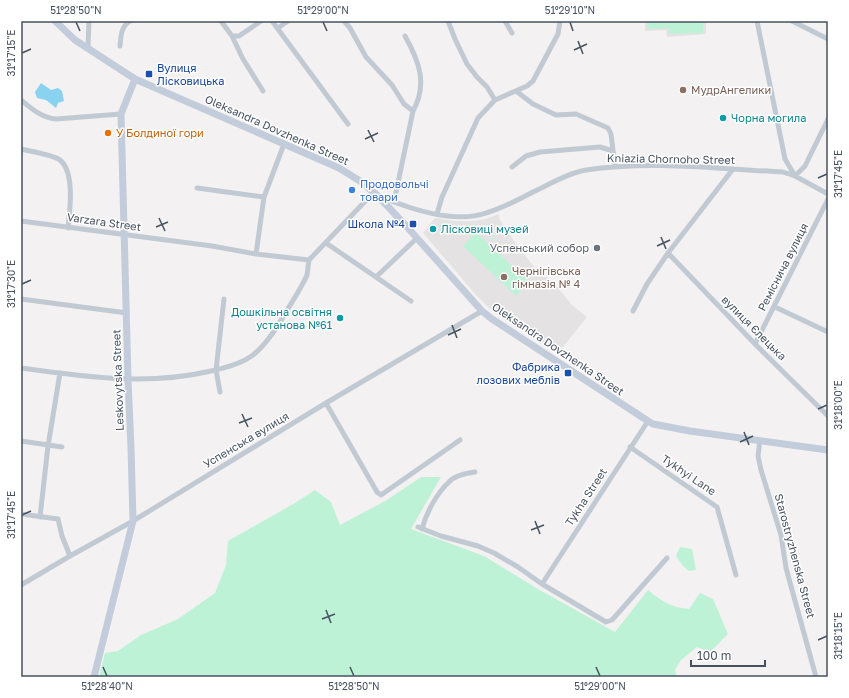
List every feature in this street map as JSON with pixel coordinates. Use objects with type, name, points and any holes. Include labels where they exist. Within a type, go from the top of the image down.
[{"type":"main road","name":"Oleksandra Dovzhenka Street","points":[[55,21],[75,40],[135,79],[339,168],[360,181],[376,194],[482,311],[648,422],[690,430],[760,440],[827,447]]},
{"type":"main road","name":"Leskovytska Street","points":[[94,677],[133,521],[121,114],[135,79]]},
{"type":"street","points":[[88,48],[89,21]]},
{"type":"street","points":[[120,46],[122,31],[125,24],[130,21]]},
{"type":"street","points":[[220,21],[232,36],[243,59],[263,91]]},
{"type":"street","points":[[232,36],[239,36],[261,21]]},
{"type":"street","points":[[272,21],[348,124]]},
{"type":"street","points":[[278,28],[288,21]]},
{"type":"street","points":[[344,21],[350,28],[366,57],[392,85],[404,104],[413,111]]},
{"type":"street","points":[[448,21],[467,64],[476,77],[487,87],[495,100]]},
{"type":"street","points":[[504,21],[512,33]]},
{"type":"street","points":[[437,214],[442,197],[478,118],[495,100],[528,86],[533,81],[558,34],[560,21]]},
{"type":"street","points":[[757,21],[785,159],[795,176],[805,166],[828,119]]},
{"type":"street","points":[[792,21],[828,39]]},
{"type":"street","points":[[394,202],[413,111],[419,100],[421,90],[420,77],[414,54],[405,36]]},
{"type":"street","points":[[516,91],[533,104],[556,115],[576,114],[608,128],[611,134],[615,166]]},
{"type":"street","points":[[21,100],[47,118],[56,120],[121,114]]},
{"type":"street","points":[[256,254],[264,197],[284,144]]},
{"type":"street","points":[[512,167],[526,156],[540,152],[600,147],[613,151]]},
{"type":"street","points":[[21,149],[59,159],[67,168],[71,199],[68,228]]},
{"type":"street","name":"Kniazia Chornoho Street","points":[[376,194],[405,207],[455,218],[474,216],[486,214],[560,179],[584,170],[615,166],[733,169],[783,172],[795,176],[828,194]]},
{"type":"street","points":[[633,311],[647,284],[668,253],[733,169]]},
{"type":"street","points":[[197,188],[264,197]]},
{"type":"street","points":[[21,368],[128,380],[176,378],[228,367],[252,356],[262,346],[277,326],[307,274],[309,260],[376,194]]},
{"type":"street","name":"Реміснича вулиця","points":[[755,344],[828,200]]},
{"type":"street","name":"Varzara Street","points":[[21,221],[309,260]]},
{"type":"street","points":[[376,277],[417,238]]},
{"type":"street","points":[[326,244],[411,301]]},
{"type":"street","name":"вулиця Єлецька","points":[[668,253],[755,344],[827,413]]},
{"type":"street","points":[[21,299],[127,313]]},
{"type":"street","points":[[220,392],[216,370],[224,300]]},
{"type":"street","points":[[775,307],[828,332]]},
{"type":"street","name":"Успенська вулиця","points":[[21,585],[133,521],[326,403],[482,311]]},
{"type":"street","points":[[40,517],[48,446],[60,373]]},
{"type":"street","points":[[326,403],[377,492],[381,495],[460,440]]},
{"type":"street","name":"Tykha Street","points":[[542,584],[648,422]]},
{"type":"street","name":"Starostryzhenska Street","points":[[760,440],[758,456],[761,470],[781,535],[786,568],[816,677]]},
{"type":"street","points":[[21,441],[62,447]]},
{"type":"street","name":"Tykhyi Lane","points":[[630,448],[717,507],[736,575]]},
{"type":"street","points":[[475,472],[464,474],[449,481],[426,515],[420,528],[441,536],[478,546],[518,566],[542,584],[606,622],[612,620],[667,558]]},
{"type":"street","points":[[21,514],[58,519],[62,536],[70,556]]},
{"type":"shaded area","points":[[645,21],[706,21],[706,34],[667,37],[666,30],[645,31]]},
{"type":"shaded area","name":"Чернігівська гімназія № 4","points":[[499,214],[500,220],[514,241],[535,268],[554,283],[572,305],[587,317],[559,352],[492,311],[476,295],[423,233],[435,218],[455,221],[474,221],[486,219]]},
{"type":"green space","points":[[647,21],[703,21],[703,33],[669,34],[669,28],[648,29]]},
{"type":"green space","points":[[476,232],[529,282],[516,296],[463,246]]},
{"type":"green space","points":[[421,477],[441,477],[411,529],[484,556],[538,589],[615,632],[648,590],[667,603],[677,607],[689,609],[700,593],[713,599],[728,634],[710,652],[697,647],[681,660],[675,670],[677,677],[99,677],[105,653],[118,651],[141,635],[178,619],[215,593],[226,565],[228,541],[315,490],[331,502],[340,525],[387,500]]},
{"type":"green space","points":[[680,547],[692,549],[696,570],[689,571],[683,566],[676,556]]},
{"type":"water","points":[[41,83],[51,90],[58,88],[62,91],[64,101],[58,103],[56,108],[46,100],[37,98],[35,92]]},
{"type":"place","name":"Вулиця Лісковицька","points":[[149,74]]},
{"type":"place","name":"МудрАнгелики","points":[[683,90]]},
{"type":"place","name":"Чорна могила","points":[[723,118]]},
{"type":"place","name":"У Болдиної гори","points":[[108,133]]},
{"type":"place","name":"Продовольчі товари","points":[[352,190]]},
{"type":"place","name":"Школа №4","points":[[413,224]]},
{"type":"place","name":"Лісковиці музей","points":[[433,229]]},
{"type":"place","name":"Успенський собор","points":[[597,248]]},
{"type":"place","name":"Чернігівська гімназія № 4","points":[[504,277]]},
{"type":"place","name":"Дошкільна освітня установа №61","points":[[340,318]]},
{"type":"place","name":"Фабрика лозових меблів","points":[[568,373]]}]
